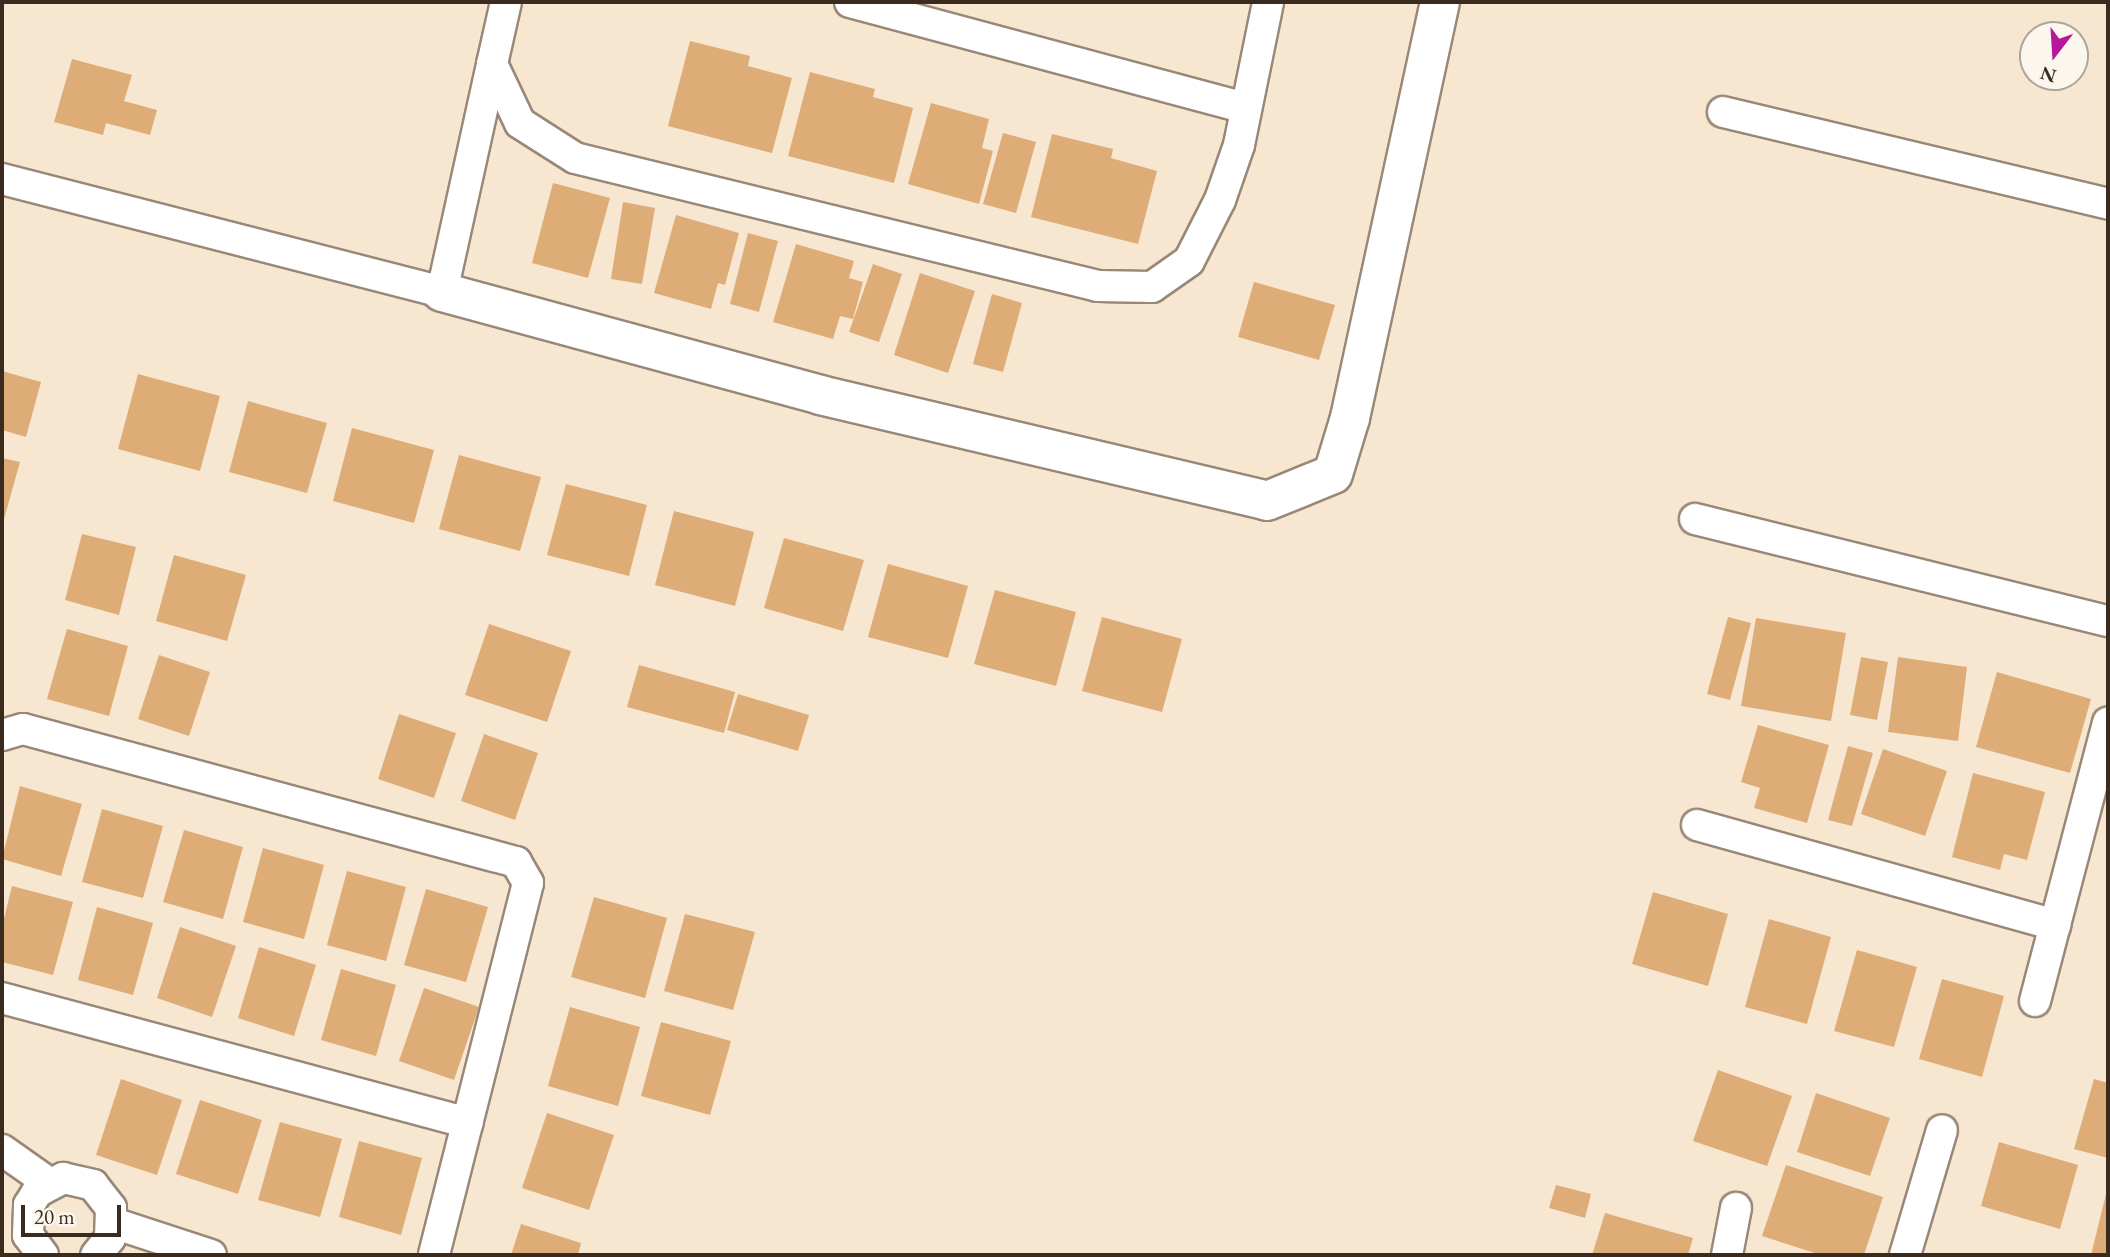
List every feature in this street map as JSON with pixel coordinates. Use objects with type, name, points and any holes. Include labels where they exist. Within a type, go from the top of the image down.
[{"type":"street","points":[[442,292],[506,2]]},
{"type":"street","points":[[850,2],[1246,108]]},
{"type":"street","points":[[492,64],[520,123],[575,158],[1098,286],[1152,287],[1189,261],[1220,200],[1246,108],[1268,2]]},
{"type":"street","points":[[2,179],[442,292],[820,395],[1167,481],[1267,501],[1333,474],[1350,418],[1440,2]]},
{"type":"street","points":[[1723,112],[2108,204]]},
{"type":"street","points":[[1695,519],[2108,621]]},
{"type":"street","points":[[2035,1001],[2108,722]]},
{"type":"street","points":[[2,735],[23,729],[516,862],[528,883],[434,1255]]},
{"type":"street","points":[[1697,825],[2055,925]]},
{"type":"street","points":[[2,998],[468,1122]]},
{"type":"street","points":[[1905,1255],[1942,1130]]},
{"type":"street","points":[[2,1150],[49,1183]]},
{"type":"street","points":[[43,1255],[28,1235],[26,1220],[37,1192],[49,1183],[71,1179],[93,1185],[104,1195],[113,1223],[110,1238],[96,1255]]},
{"type":"street","points":[[1727,1255],[1736,1208]]},
{"type":"street","points":[[113,1223],[211,1255]]},
{"type":"building","points":[[690,41],[750,56],[748,66],[792,78],[772,153],[668,126]]},
{"type":"building","points":[[72,59],[132,75],[124,101],[157,110],[150,135],[106,123],[103,135],[54,122]]},
{"type":"building","points":[[810,72],[875,89],[873,97],[913,108],[894,183],[788,156]]},
{"type":"building","points":[[931,103],[989,119],[982,148],[993,151],[979,204],[908,184]]},
{"type":"building","points":[[1003,133],[1036,142],[1016,213],[983,204]]},
{"type":"building","points":[[1052,134],[1113,149],[1111,158],[1157,171],[1138,244],[1031,217]]},
{"type":"building","points":[[553,183],[610,198],[588,278],[532,263]]},
{"type":"building","points":[[623,202],[655,208],[642,284],[611,279]]},
{"type":"building","points":[[676,215],[739,233],[725,285],[718,283],[711,309],[654,293]]},
{"type":"building","points":[[748,233],[778,241],[759,312],[730,304]]},
{"type":"building","points":[[796,244],[854,261],[849,278],[863,282],[853,319],[840,316],[833,339],[773,322]]},
{"type":"building","points":[[873,264],[902,274],[879,342],[849,332]]},
{"type":"building","points":[[920,273],[975,291],[948,373],[894,355]]},
{"type":"building","points":[[1254,282],[1335,305],[1319,360],[1238,337]]},
{"type":"building","points":[[992,294],[1022,303],[1003,372],[973,364]]},
{"type":"building","points":[[2,371],[41,382],[26,437],[2,430]]},
{"type":"building","points":[[138,374],[220,396],[200,471],[118,449]]},
{"type":"building","points":[[248,401],[327,423],[307,493],[229,472]]},
{"type":"building","points":[[352,428],[434,450],[414,523],[333,501]]},
{"type":"building","points":[[459,455],[541,477],[520,551],[439,529]]},
{"type":"building","points":[[2,458],[20,462],[4,519],[2,518]]},
{"type":"building","points":[[566,484],[647,505],[629,576],[547,555]]},
{"type":"building","points":[[674,511],[754,532],[735,606],[655,585]]},
{"type":"building","points":[[82,534],[136,547],[119,615],[65,600]]},
{"type":"building","points":[[784,538],[864,560],[843,631],[764,608]]},
{"type":"building","points":[[174,555],[246,575],[227,641],[156,621]]},
{"type":"building","points":[[888,564],[968,586],[948,658],[868,637]]},
{"type":"building","points":[[995,590],[1076,612],[1056,686],[974,664]]},
{"type":"building","points":[[1102,617],[1182,639],[1162,712],[1082,691]]},
{"type":"building","points":[[1728,617],[1751,623],[1730,700],[1707,694]]},
{"type":"building","points":[[1756,618],[1846,633],[1831,721],[1741,706]]},
{"type":"building","points":[[489,624],[571,651],[547,722],[465,695]]},
{"type":"building","points":[[67,629],[128,646],[109,716],[47,699]]},
{"type":"building","points":[[159,655],[210,672],[189,736],[138,719]]},
{"type":"building","points":[[1861,657],[1888,662],[1877,720],[1850,715]]},
{"type":"building","points":[[1898,657],[1967,667],[1958,741],[1888,732]]},
{"type":"building","points":[[639,665],[735,692],[724,733],[627,707]]},
{"type":"building","points":[[1997,672],[2091,699],[2070,773],[1976,747]]},
{"type":"building","points":[[738,694],[809,715],[798,751],[727,730]]},
{"type":"building","points":[[399,714],[456,733],[434,798],[378,779]]},
{"type":"building","points":[[1758,725],[1829,745],[1807,823],[1754,808],[1760,788],[1741,782]]},
{"type":"building","points":[[484,734],[538,753],[515,820],[461,801]]},
{"type":"building","points":[[1848,746],[1873,753],[1852,826],[1828,820]]},
{"type":"building","points":[[1883,749],[1947,771],[1925,836],[1861,814]]},
{"type":"building","points":[[1973,773],[2045,792],[2027,860],[2004,854],[2000,870],[1952,857]]},
{"type":"building","points":[[20,786],[82,804],[61,876],[2,859]]},
{"type":"building","points":[[102,809],[163,826],[143,898],[82,882]]},
{"type":"building","points":[[184,830],[243,847],[223,919],[163,902]]},
{"type":"building","points":[[263,848],[324,865],[304,939],[243,922]]},
{"type":"building","points":[[347,871],[406,887],[386,961],[327,945]]},
{"type":"building","points":[[12,886],[73,902],[53,975],[2,962],[2,927]]},
{"type":"building","points":[[426,889],[488,907],[466,982],[404,965]]},
{"type":"building","points":[[1653,892],[1728,914],[1708,986],[1632,964]]},
{"type":"building","points":[[594,897],[667,918],[645,998],[571,977]]},
{"type":"building","points":[[97,907],[153,923],[133,995],[78,980]]},
{"type":"building","points":[[685,914],[755,932],[733,1010],[664,991]]},
{"type":"building","points":[[1769,919],[1831,937],[1807,1024],[1745,1007]]},
{"type":"building","points":[[180,927],[236,946],[212,1017],[157,998]]},
{"type":"building","points":[[259,947],[316,965],[294,1036],[238,1018]]},
{"type":"building","points":[[1857,950],[1917,967],[1894,1047],[1834,1031]]},
{"type":"building","points":[[341,969],[396,985],[376,1056],[321,1040]]},
{"type":"building","points":[[1942,979],[2004,996],[1982,1077],[1919,1059]]},
{"type":"building","points":[[424,988],[479,1007],[454,1080],[399,1061]]},
{"type":"building","points":[[570,1007],[640,1027],[618,1106],[548,1086]]},
{"type":"building","points":[[661,1022],[731,1041],[710,1115],[641,1096]]},
{"type":"building","points":[[1718,1070],[1792,1096],[1767,1166],[1693,1141]]},
{"type":"building","points":[[121,1079],[182,1100],[157,1175],[96,1155]]},
{"type":"building","points":[[2094,1079],[2108,1083],[2108,1158],[2074,1149]]},
{"type":"building","points":[[1816,1093],[1890,1118],[1870,1176],[1797,1152]]},
{"type":"building","points":[[200,1100],[262,1120],[238,1194],[176,1174]]},
{"type":"building","points":[[547,1113],[614,1135],[589,1210],[522,1188]]},
{"type":"building","points":[[280,1122],[342,1139],[320,1217],[258,1200]]},
{"type":"building","points":[[359,1141],[422,1158],[401,1235],[339,1217]]},
{"type":"building","points":[[1999,1142],[2078,1165],[2060,1229],[1981,1206]]},
{"type":"building","points":[[1786,1165],[1883,1197],[1864,1255],[1821,1255],[1762,1236]]},
{"type":"building","points":[[1556,1185],[1591,1194],[1585,1218],[1549,1208]]},
{"type":"building","points":[[2107,1190],[2108,1255],[2091,1255]]},
{"type":"building","points":[[1605,1213],[1693,1238],[1688,1255],[1592,1255]]},
{"type":"building","points":[[521,1224],[581,1243],[578,1255],[511,1255]]}]
